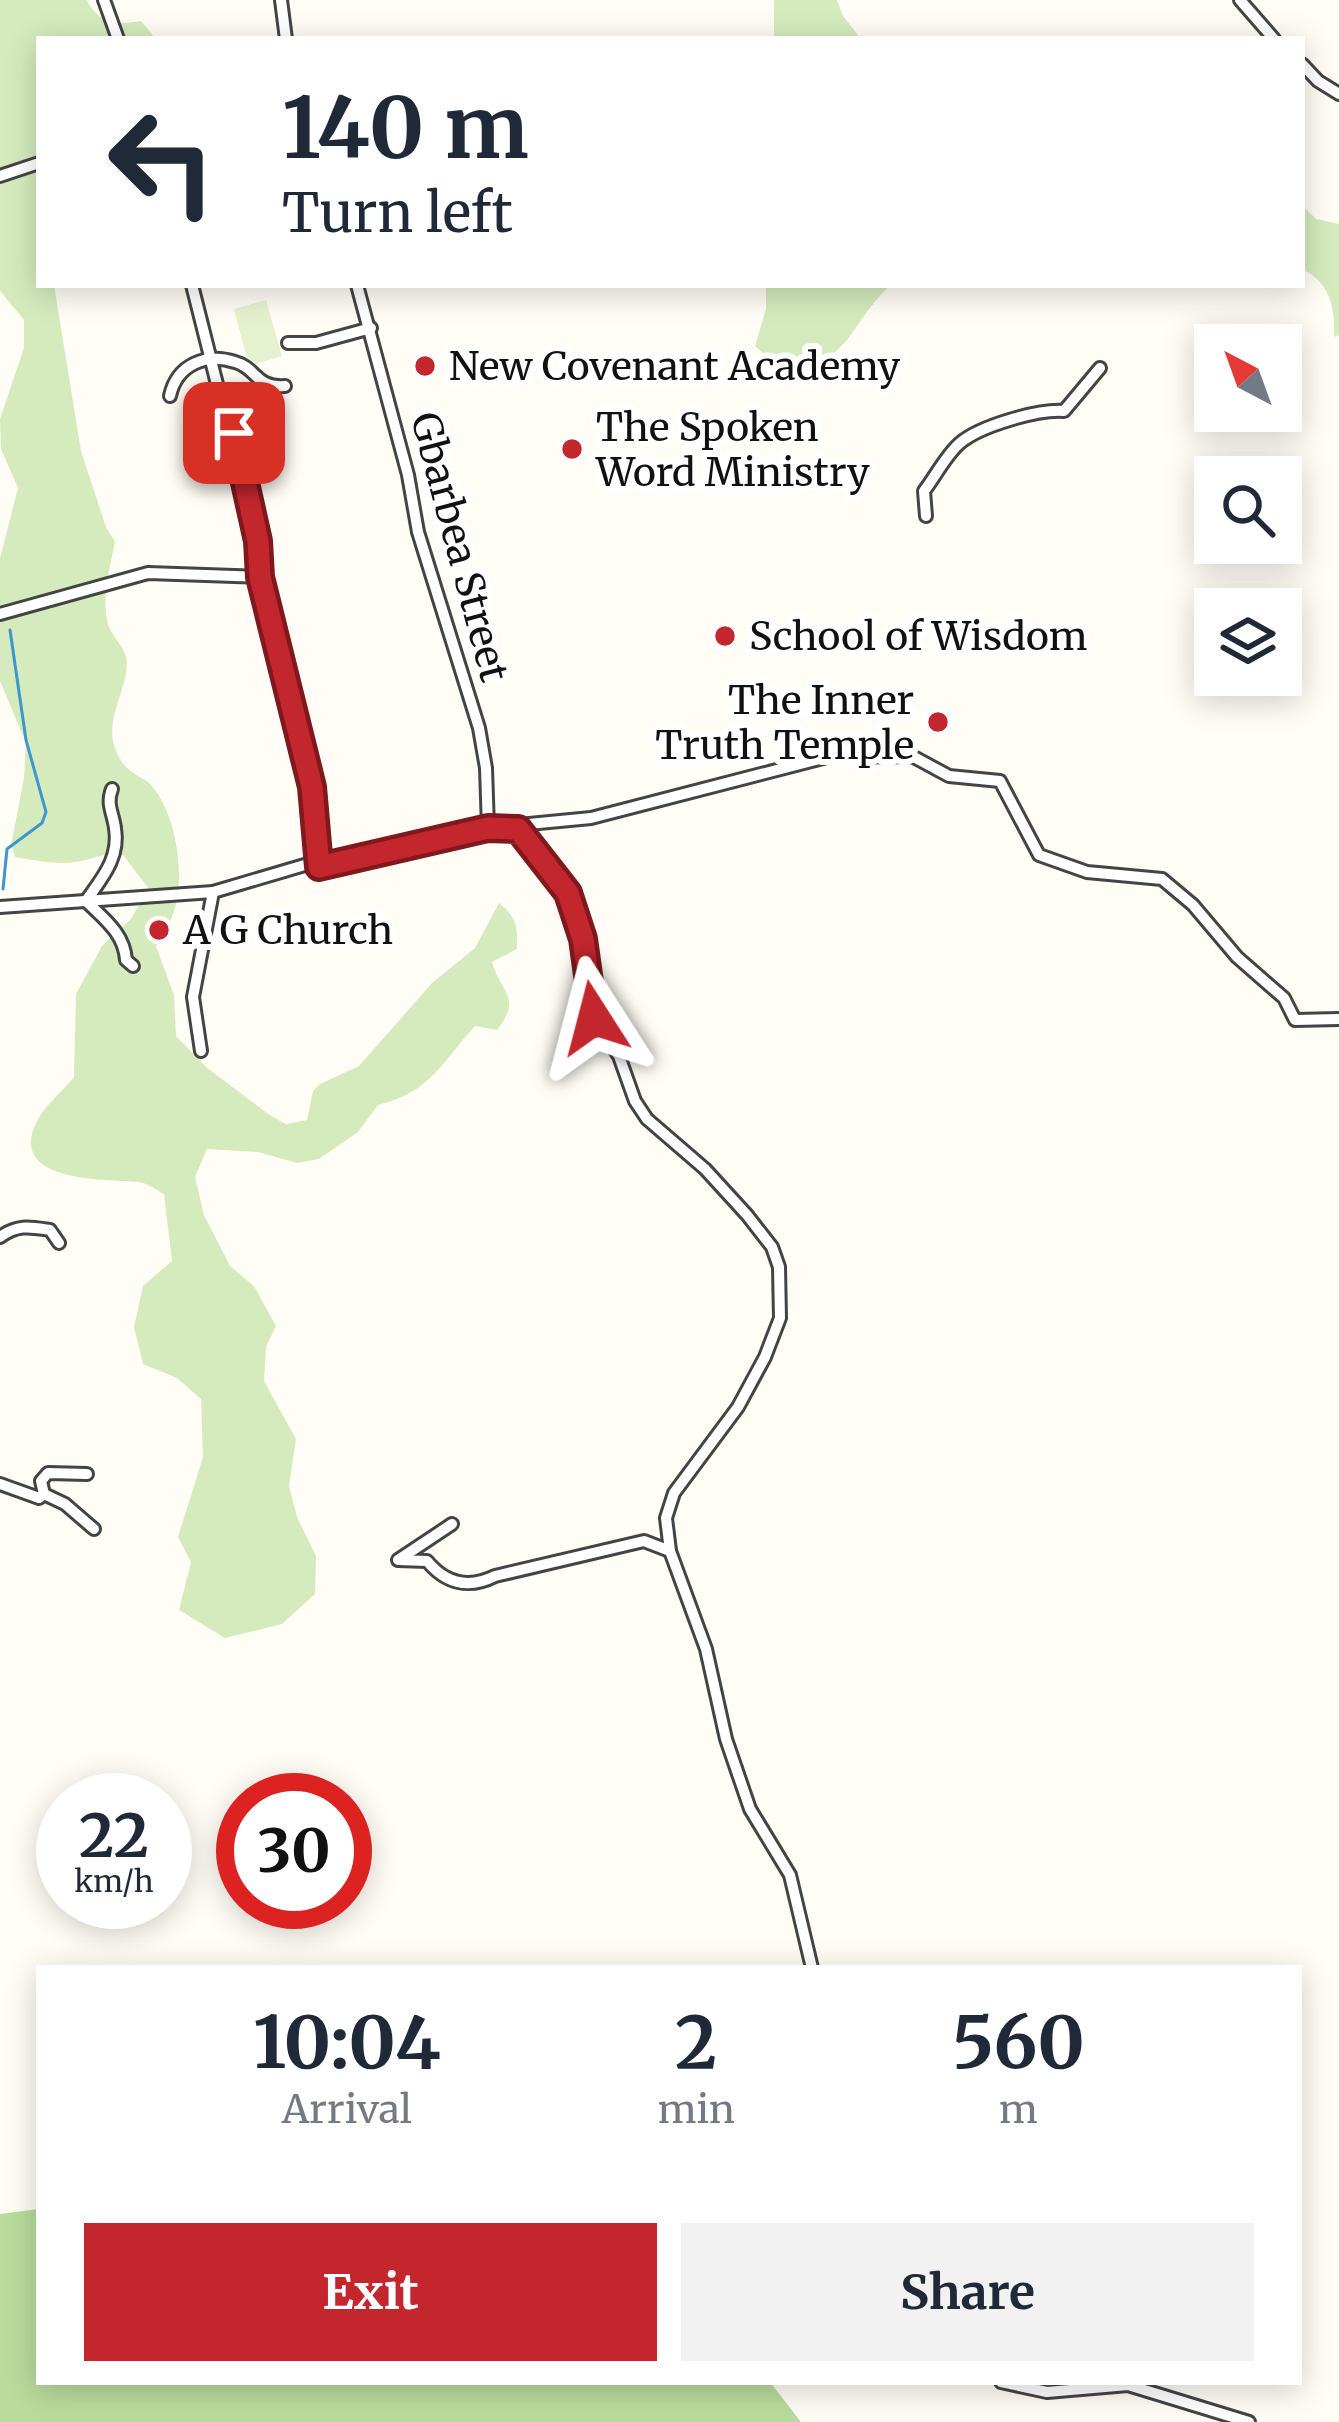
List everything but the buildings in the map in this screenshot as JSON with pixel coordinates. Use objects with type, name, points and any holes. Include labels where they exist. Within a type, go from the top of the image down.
[{"type":"street","points":[[104,0],[117,36]]},
{"type":"street","points":[[281,0],[286,36]]},
{"type":"street","points":[[1240,0],[1271,36]]},
{"type":"street","points":[[1305,67],[1339,94]]},
{"type":"street","points":[[0,176],[36,164]]},
{"type":"street","points":[[193,288],[223,408],[241,458],[258,541],[260,577],[312,787],[319,867]]},
{"type":"street","name":"Gbarbea Street","points":[[359,288],[408,475],[418,532],[479,728],[491,829]]},
{"type":"street","points":[[288,343],[316,343],[371,328]]},
{"type":"street","points":[[170,396],[182,371],[211,356],[235,361],[263,390],[270,425],[261,449],[241,458]]},
{"type":"street","points":[[926,516],[924,491],[960,443],[1030,415],[1064,411],[1100,368]]},
{"type":"street","points":[[223,408],[234,407],[263,390],[286,386]]},
{"type":"street","points":[[0,614],[148,573],[260,577]]},
{"type":"street","points":[[0,907],[213,892],[308,864],[319,867],[491,829],[591,818],[808,760],[913,756],[949,776],[1000,781],[1039,855],[1087,872],[1162,879],[1284,998],[1295,1020],[1339,1019]]},
{"type":"street","points":[[86,901],[110,868],[117,834],[107,800],[112,789]]},
{"type":"street","points":[[491,829],[518,829],[568,893],[583,939],[594,1018],[619,1056],[635,1101],[647,1119],[705,1169],[747,1215],[772,1247],[779,1267],[780,1318],[765,1357],[738,1407],[674,1492],[666,1518],[670,1551],[706,1649],[726,1739],[750,1809],[790,1875],[811,1965]]},
{"type":"street","points":[[201,1051],[193,997],[213,892]]},
{"type":"street","points":[[86,901],[125,943],[126,960],[133,966]]},
{"type":"street","points":[[0,1237],[21,1226],[50,1231],[59,1243]]},
{"type":"street","points":[[44,1494],[41,1481],[48,1473],[88,1474]]},
{"type":"street","points":[[0,1484],[39,1498],[44,1494]]},
{"type":"street","points":[[44,1494],[94,1528]]},
{"type":"street","points":[[452,1524],[398,1560],[427,1562],[441,1577],[477,1585],[496,1576],[644,1541],[670,1551]]},
{"type":"street","points":[[1014,2385],[1047,2392],[1128,2385],[1249,2422]]},
{"type":"green space","points":[[0,0],[87,0],[110,21],[141,21],[154,36],[36,36],[36,288],[54,288],[81,451],[115,542],[106,614],[127,664],[113,725],[114,745],[123,764],[150,784],[163,802],[177,850],[177,900],[156,946],[174,995],[176,1036],[206,1067],[271,1116],[286,1124],[307,1120],[313,1091],[359,1066],[432,983],[475,948],[499,903],[516,929],[517,949],[492,962],[509,1002],[497,1030],[475,1026],[423,1084],[378,1105],[358,1132],[319,1159],[297,1163],[258,1152],[207,1149],[195,1177],[204,1215],[230,1266],[254,1286],[276,1326],[266,1347],[264,1381],[296,1439],[289,1486],[297,1517],[316,1556],[315,1594],[282,1624],[225,1638],[179,1610],[191,1562],[178,1537],[203,1457],[201,1399],[177,1378],[143,1364],[134,1327],[143,1286],[172,1261],[164,1194],[142,1183],[64,1174],[35,1157],[31,1142],[40,1115],[74,1077],[76,994],[102,946],[130,920],[149,889],[123,855],[52,863],[15,857],[11,845],[26,743],[0,681],[0,558],[18,488],[1,449],[0,419],[24,348],[24,320],[0,291]]},
{"type":"green space","points":[[774,0],[837,0],[859,36],[774,36]]},
{"type":"green space","points":[[1305,208],[1316,219],[1339,224],[1339,335],[1334,337],[1329,297],[1305,271]]},
{"type":"green space","points":[[766,288],[888,288],[837,350],[807,366],[784,371],[755,346],[766,309]]},
{"type":"green space","points":[[266,300],[282,356],[249,366],[234,309]]},
{"type":"green space","points":[[36,2209],[36,2385],[772,2385],[801,2422],[0,2422],[0,2214]]},
{"type":"waterway","points":[[3,889],[7,849],[42,823],[46,812],[26,740],[10,630]]},
{"type":"place","name":"New Covenant Academy","points":[[425,366]]},
{"type":"place","name":"The Spoken Word Ministry","points":[[572,449]]},
{"type":"place","name":"School of Wisdom","points":[[725,636]]},
{"type":"place","name":"The Inner Truth Temple","points":[[938,722]]},
{"type":"place","name":"A G Church","points":[[159,930]]},
{"type":"route","points":[[234,433],[258,541],[260,577],[312,787],[319,867],[488,828],[518,829],[568,893],[583,939],[594,1018]]}]
